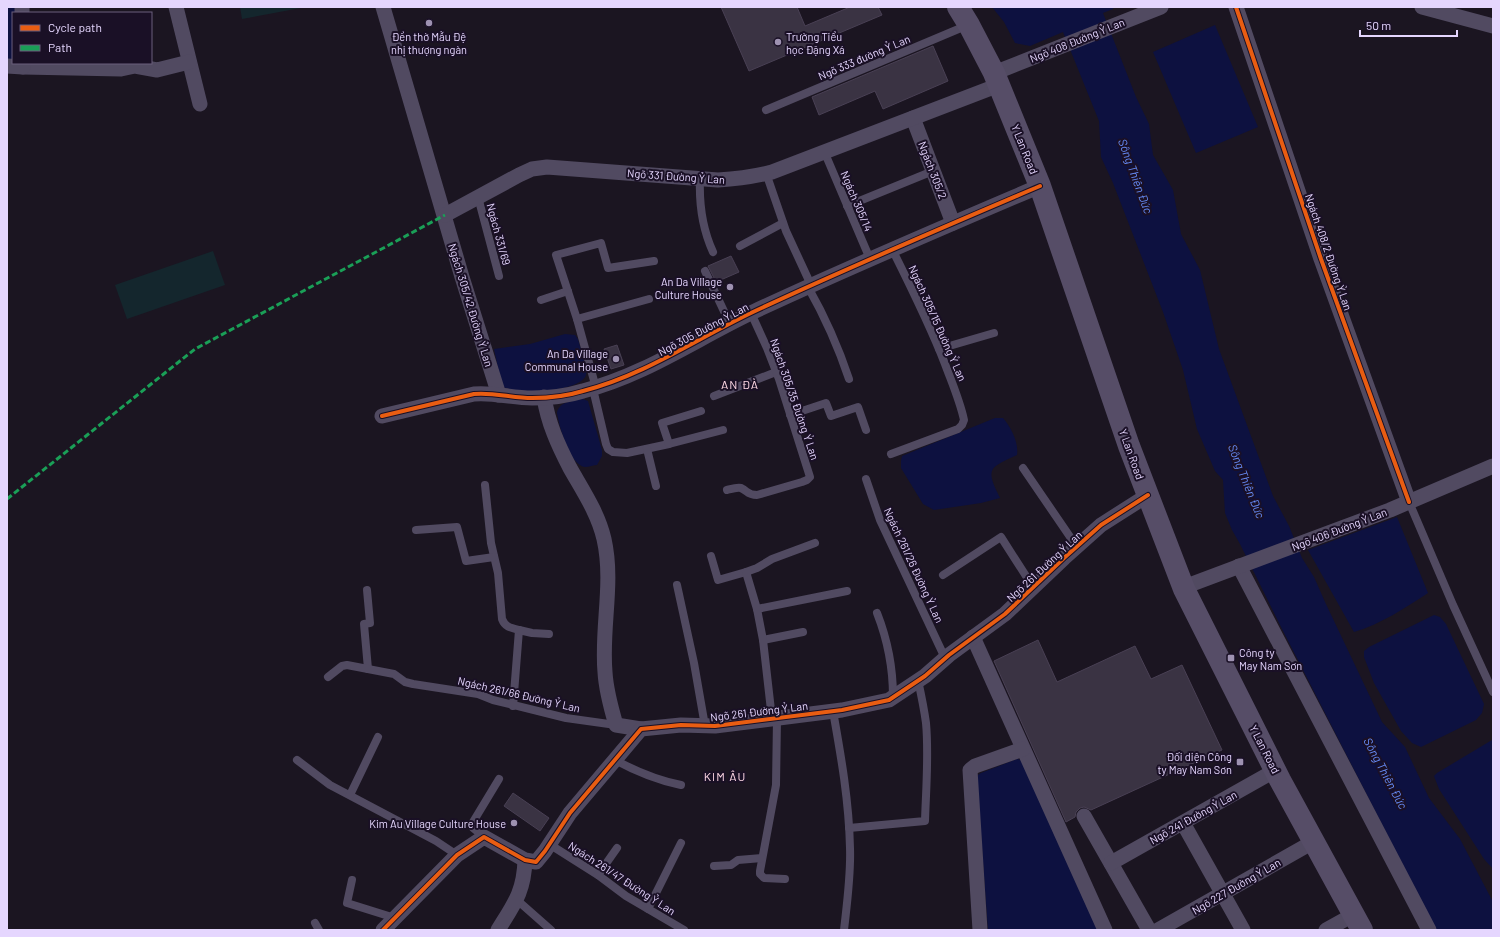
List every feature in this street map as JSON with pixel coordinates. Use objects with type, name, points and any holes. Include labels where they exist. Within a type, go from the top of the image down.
[{"type":"main road","name":"Y Lan Road","points":[[964,16],[997,79],[1040,186],[1126,439],[1184,587],[1313,842],[1358,922]]},
{"type":"street","points":[[176,7],[200,104]]},
{"type":"street","name":"Ngách 305/42 Đường Ỷ Lan","points":[[382,7],[462,277],[499,395]]},
{"type":"street","name":"Ngõ 408 Đường Ỷ Lan","points":[[997,79],[1041,54],[1161,7]]},
{"type":"street","name":"Ngách 408/2 Đường Ỷ Lan","points":[[1236,7],[1321,259],[1409,502]]},
{"type":"street","points":[[1422,7],[1493,26]]},
{"type":"street","points":[[7,66],[23,65],[121,69],[135,66],[157,70],[189,62]]},
{"type":"street","name":"Ngõ 331 Đường Ỷ Lan","points":[[444,215],[518,175],[532,169],[547,167],[700,179],[737,179],[766,173],[913,118],[997,79]]},
{"type":"street","name":"Ngách 305/2","points":[[913,118],[953,223]]},
{"type":"street","name":"Ngõ 305 Đường Ỷ Lan","points":[[382,416],[474,394],[531,398],[567,395],[594,388],[653,365],[751,313],[810,286],[892,249],[1040,186]]},
{"type":"street","points":[[544,397],[549,421],[554,433],[597,516],[604,540],[608,578],[605,634],[605,672],[608,695],[616,725]]},
{"type":"street","name":"Ngõ 406 Đường Ỷ Lan","points":[[1184,587],[1409,502],[1493,466]]},
{"type":"street","name":"Ngõ 261 Đường Ỷ Lan","points":[[616,725],[641,729],[681,725],[715,726],[833,711],[889,700],[918,680],[945,658],[1005,614],[1101,525],[1148,495]]},
{"type":"street","points":[[1239,566],[1429,930]]},
{"type":"street","points":[[973,637],[1105,930]]},
{"type":"street","points":[[383,930],[457,855],[484,838],[525,860],[536,862],[550,844],[570,813],[641,729]]},
{"type":"street","points":[[980,930],[970,770],[975,766],[1023,749]]},
{"type":"street","name":"Ngõ 241 Đường Ỷ Lan","points":[[1111,863],[1276,770]]},
{"type":"street","points":[[1084,816],[1149,930]]},
{"type":"street","points":[[1183,823],[1243,930]]},
{"type":"street","name":"Ngõ 227 Đường Ỷ Lan","points":[[1158,930],[1313,842]]},
{"type":"street","points":[[498,930],[517,900],[525,873],[525,860]]},
{"type":"street","points":[[1326,930],[1358,922]]},
{"type":"lane","name":"Ngõ 333 đường Ỷ Lan","points":[[766,110],[964,16]]},
{"type":"lane","name":"Ngách 305/14","points":[[824,151],[870,259]]},
{"type":"lane","points":[[847,206],[933,171]]},
{"type":"lane","points":[[766,173],[783,223],[837,345],[849,379]]},
{"type":"lane","points":[[700,179],[701,214],[706,234],[713,252]]},
{"type":"lane","name":"Ngách 331/69","points":[[478,197],[499,276]]},
{"type":"lane","points":[[740,246],[783,223]]},
{"type":"lane","points":[[654,261],[608,268],[601,243],[556,255],[577,319],[608,449],[619,453],[647,449],[723,430]]},
{"type":"lane","name":"Ngách 305/15 Đường Ỷ Lan","points":[[891,454],[958,428],[962,425],[964,420],[957,395],[939,349],[892,249]]},
{"type":"lane","points":[[705,271],[730,324]]},
{"type":"lane","points":[[541,300],[568,292]]},
{"type":"lane","points":[[577,319],[649,299]]},
{"type":"lane","name":"Ngách 305/35 Đường Ỷ Lan","points":[[727,490],[742,488],[750,495],[757,495],[807,480],[810,476],[776,372],[751,313]]},
{"type":"lane","points":[[939,349],[994,333]]},
{"type":"lane","points":[[714,396],[776,372]]},
{"type":"lane","points":[[790,415],[826,403],[831,416],[858,407],[866,430]]},
{"type":"lane","points":[[669,444],[662,423],[701,411]]},
{"type":"lane","points":[[647,449],[656,486]]},
{"type":"lane","points":[[1023,468],[1077,547]]},
{"type":"lane","name":"Ngách 261/26 Đường Ỷ Lan","points":[[866,479],[880,520],[945,658]]},
{"type":"lane","points":[[485,485],[494,557],[498,573],[502,619],[504,624],[518,630],[549,634]]},
{"type":"lane","points":[[1409,502],[1453,606],[1493,692]]},
{"type":"lane","points":[[416,530],[457,527],[466,561],[494,557]]},
{"type":"lane","points":[[943,575],[1001,537],[1033,587]]},
{"type":"lane","points":[[711,556],[718,580],[757,568],[772,559],[815,543]]},
{"type":"lane","points":[[746,572],[757,609],[763,640],[774,719],[776,785],[760,871],[764,878],[785,879]]},
{"type":"lane","points":[[677,585],[694,663],[704,726]]},
{"type":"lane","points":[[367,590],[370,624],[364,624],[368,669]]},
{"type":"lane","points":[[757,609],[847,591]]},
{"type":"lane","points":[[878,613],[885,632],[890,654],[893,676],[893,697]]},
{"type":"lane","points":[[513,706],[518,630]]},
{"type":"lane","points":[[763,640],[803,632]]},
{"type":"lane","name":"Ngách 261/66 Đường Ỷ Lan","points":[[328,677],[342,666],[347,665],[394,674],[405,682],[413,684],[478,694],[513,706],[566,718],[616,725]]},
{"type":"lane","points":[[849,828],[925,821],[927,743],[926,724],[918,680]]},
{"type":"lane","points":[[833,711],[843,767],[849,828],[850,862],[844,930]]},
{"type":"lane","points":[[350,796],[378,737]]},
{"type":"lane","points":[[297,760],[330,784],[350,796],[436,841],[457,855]]},
{"type":"lane","points":[[615,760],[657,780],[681,785]]},
{"type":"lane","points":[[484,838],[473,828],[474,822],[499,779]]},
{"type":"lane","points":[[648,909],[681,843]]},
{"type":"lane","name":"Ngách 261/47 Đường Ỷ Lan","points":[[550,844],[598,875],[626,896],[684,930]]},
{"type":"lane","points":[[598,875],[617,848]]},
{"type":"lane","points":[[714,866],[731,865],[738,860],[762,858]]},
{"type":"lane","points":[[352,880],[347,903],[395,918]]},
{"type":"lane","points":[[517,900],[551,930]]},
{"type":"shaded area","points":[[240,7],[306,7],[242,19]]},
{"type":"shaded area","points":[[213,251],[225,285],[127,319],[115,285]]},
{"type":"water","points":[[7,7],[17,7],[17,12],[12,12],[12,59],[7,59]]},
{"type":"water","name":"Sông Thiên Đức","points":[[992,7],[1114,7],[1113,9],[1103,13],[1136,97],[1149,124],[1153,155],[1173,190],[1181,234],[1200,270],[1219,349],[1273,496],[1289,526],[1302,558],[1314,577],[1382,722],[1405,747],[1429,798],[1460,839],[1493,902],[1493,930],[1436,930],[1232,530],[1225,513],[1223,480],[1215,471],[1197,429],[1183,370],[1163,312],[1113,183],[1101,157],[1099,121],[1063,32],[1030,46],[1015,43],[1004,22]]},
{"type":"water","points":[[1215,25],[1258,127],[1196,153],[1153,52]]},
{"type":"water","points":[[565,334],[575,335],[578,339],[586,367],[586,375],[583,380],[569,387],[540,391],[523,392],[502,387],[494,349],[530,344]]},
{"type":"water","points":[[583,399],[588,401],[602,450],[602,456],[597,465],[585,467],[579,465],[570,452],[560,426],[557,413],[558,409],[564,404]]},
{"type":"water","points":[[995,418],[1003,418],[1014,435],[1017,445],[1017,455],[995,466],[992,470],[992,480],[1000,498],[981,503],[934,510],[923,504],[901,468],[902,456]]},
{"type":"water","points":[[1397,517],[1428,593],[1402,610],[1364,629],[1354,632],[1308,550]]},
{"type":"water","points":[[1434,615],[1440,617],[1446,624],[1484,704],[1482,713],[1476,720],[1421,747],[1412,743],[1401,731],[1374,683],[1364,657],[1364,651],[1369,647]]},
{"type":"water","points":[[1492,740],[1493,869],[1484,859],[1439,789],[1434,776]]},
{"type":"water","points":[[1017,759],[1021,760],[1099,930],[988,930],[977,779],[978,775],[981,773]]},
{"type":"building","name":"Trường Tiểu học Đặng Xá","points":[[721,7],[797,7],[805,26],[850,7],[878,7],[882,15],[749,71]]},
{"type":"building","points":[[933,46],[948,81],[883,109],[875,91],[819,115],[812,97]]},
{"type":"building","points":[[731,256],[739,272],[716,282],[708,266]]},
{"type":"building","points":[[617,345],[624,365],[611,369],[604,349]]},
{"type":"building","points":[[1038,640],[1057,682],[1135,646],[1151,679],[1182,665],[1222,750],[1091,810],[1084,807],[1080,808],[1076,812],[1075,817],[1066,822],[994,661]]},
{"type":"building","points":[[513,793],[549,818],[540,831],[504,806]]},
{"type":"marked path","points":[[7,499],[195,349],[445,215]]},
{"type":"cycle path","points":[[1236,7],[1321,259],[1409,502]]},
{"type":"cycle path","points":[[382,416],[474,394],[545,398],[571,394],[606,384],[628,376],[670,356],[732,322],[788,296],[1040,186]]},
{"type":"cycle path","points":[[383,930],[457,855],[484,837],[525,860],[536,862],[570,813],[641,729],[681,725],[715,726],[842,710],[889,700],[925,676],[949,655],[1005,614],[1101,525],[1148,495]]},
{"type":"place","name":"Đền thờ Mẫu Đệ nhị thượng ngàn","points":[[429,23]]},
{"type":"place","name":"Trường Tiểu học Đặng Xá","points":[[778,42]]},
{"type":"place","name":"An Da Village Culture House","points":[[730,287]]},
{"type":"place","name":"An Da Village Communal House","points":[[616,359]]},
{"type":"place","name":"Công ty May Nam Sơn","points":[[1231,658]]},
{"type":"place","name":"Đối diện Công ty May Nam Sơn","points":[[1240,762]]},
{"type":"place","name":"Kim Au Village Culture House","points":[[514,823]]},
{"type":"district","name":"AN ĐÀ","points":[[740,384]]},
{"type":"district","name":"KIM ÂU","points":[[725,776]]}]
